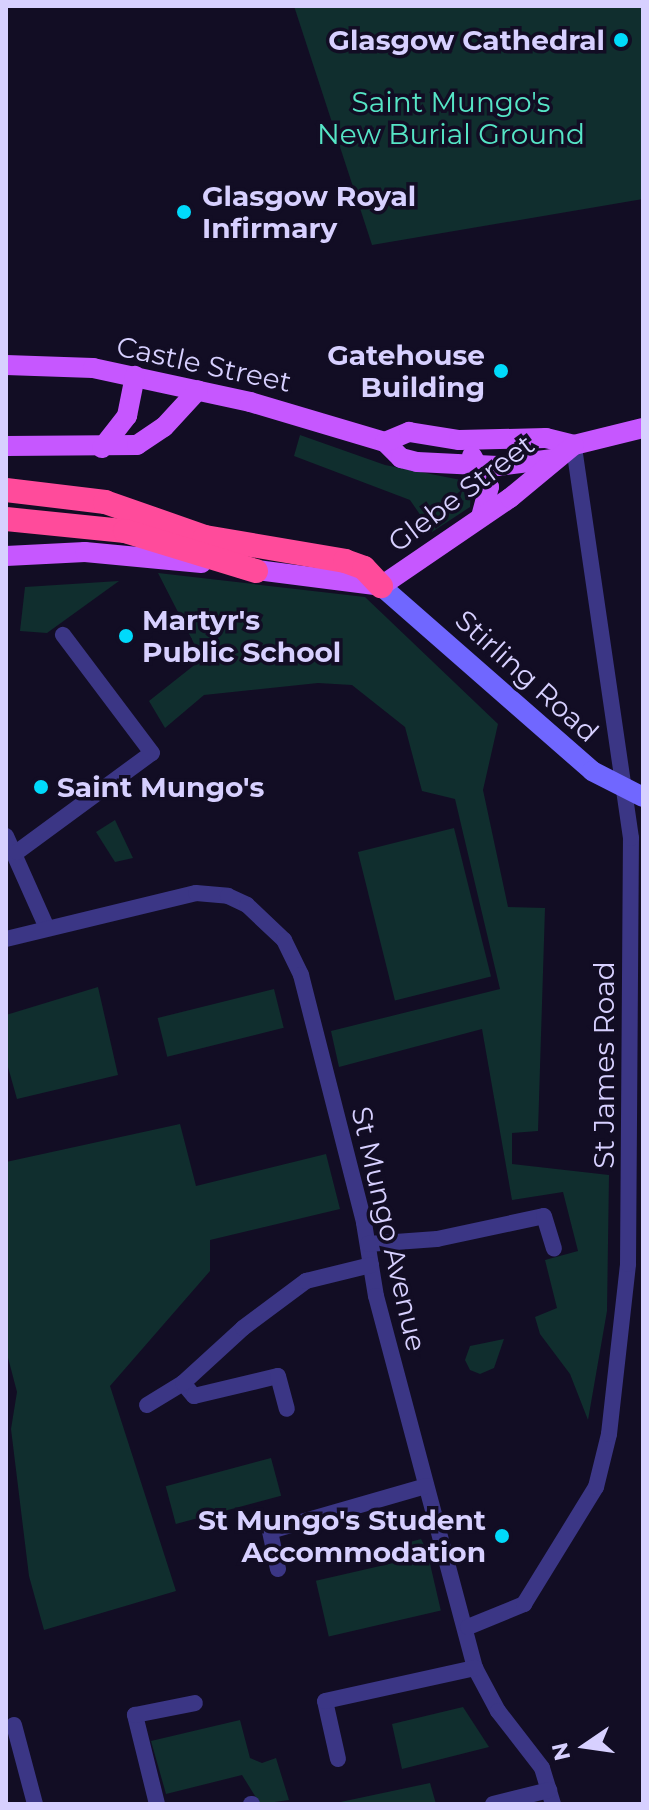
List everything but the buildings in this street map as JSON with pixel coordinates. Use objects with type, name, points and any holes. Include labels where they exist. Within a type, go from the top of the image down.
[{"type":"highway","points":[[6,490],[105,502],[224,541],[355,564],[381,586]]},
{"type":"highway","points":[[6,519],[125,531],[256,571]]},
{"type":"main road","name":"Castle Street","points":[[6,365],[93,368],[198,390],[322,420],[385,442],[401,458],[479,465],[553,459]]},
{"type":"main road","points":[[102,448],[127,416],[135,376]]},
{"type":"main road","points":[[6,446],[122,449],[150,438],[198,390]]},
{"type":"main road","points":[[385,442],[409,432],[459,440],[546,438],[574,445],[643,428]]},
{"type":"main road","points":[[459,440],[479,465],[489,487],[482,514]]},
{"type":"main road","name":"Glebe Street","points":[[381,586],[482,514],[510,498],[553,459],[574,445]]},
{"type":"main road","points":[[6,556],[144,555],[381,586]]},
{"type":"street","name":"St James Road","points":[[468,1627],[524,1604],[596,1487],[605,1463],[631,1227],[631,870],[623,788],[574,445]]},
{"type":"street","name":"Stirling Road","points":[[381,586],[592,771],[643,797]]},
{"type":"street","points":[[17,852],[152,753],[63,635]]},
{"type":"street","points":[[6,836],[17,852],[47,928]]},
{"type":"street","name":"St Mungo Avenue","points":[[6,939],[196,893],[228,896],[273,926],[301,975],[426,1486],[468,1627],[475,1668],[493,1703],[532,1751],[551,1797]]},
{"type":"street","points":[[368,1244],[437,1239],[544,1216],[554,1248]]},
{"type":"street","points":[[147,1405],[183,1383],[243,1328],[306,1281],[371,1265]]},
{"type":"street","points":[[183,1383],[194,1396],[278,1376],[287,1409]]},
{"type":"street","points":[[278,1569],[270,1531],[426,1486]]},
{"type":"street","points":[[338,1759],[325,1701],[475,1668]]},
{"type":"street","points":[[157,1804],[135,1715],[195,1703]]},
{"type":"street","points":[[14,1725],[35,1804]]},
{"type":"street","points":[[493,1804],[551,1797]]},
{"type":"green space","name":"Saint Mungo's New Burial Ground","points":[[294,6],[643,6],[643,199],[372,245]]},
{"type":"green space","points":[[300,435],[385,465],[461,480],[471,491],[470,507],[432,532],[410,500],[294,456]]},
{"type":"green space","points":[[158,573],[365,597],[498,724],[483,790],[508,907],[545,908],[538,1131],[512,1133],[512,1164],[609,1175],[607,1311],[588,1420],[570,1374],[540,1334],[535,1317],[557,1308],[545,1260],[578,1251],[563,1192],[512,1200],[482,1029],[339,1067],[331,1031],[500,989],[455,799],[422,791],[405,727],[352,685],[318,683],[204,695],[165,728],[149,701],[202,659]]},
{"type":"green space","points":[[119,581],[47,633],[20,631],[25,587]]},
{"type":"green space","points":[[115,820],[133,858],[115,862],[96,832]]},
{"type":"green space","points":[[454,828],[491,976],[395,1000],[358,852]]},
{"type":"green space","points":[[98,987],[118,1075],[17,1099],[6,1060],[6,1015]]},
{"type":"green space","points":[[274,989],[284,1028],[167,1057],[158,1018]]},
{"type":"green space","points":[[180,1124],[196,1186],[326,1154],[340,1209],[210,1240],[210,1271],[110,1386],[176,1591],[44,1630],[29,1576],[11,1429],[17,1392],[6,1350],[6,1162]]},
{"type":"green space","points":[[504,1339],[494,1368],[480,1374],[470,1370],[465,1360],[470,1346]]},
{"type":"green space","points":[[271,1458],[281,1496],[176,1524],[166,1486]]},
{"type":"green space","points":[[421,1539],[426,1549],[401,1556],[395,1546]]},
{"type":"green space","points":[[428,1555],[441,1611],[329,1636],[316,1581]]},
{"type":"green space","points":[[463,1707],[489,1747],[402,1769],[392,1724]]},
{"type":"green space","points":[[240,1720],[250,1758],[262,1763],[276,1758],[289,1800],[260,1804],[242,1775],[166,1794],[151,1741]]},
{"type":"green space","points":[[430,1783],[436,1804],[331,1804]]},
{"type":"place","name":"Glasgow Cathedral","points":[[621,40]]},
{"type":"place","name":"Glasgow Royal Infirmary","points":[[184,212]]},
{"type":"place","name":"Gatehouse Building","points":[[501,371]]},
{"type":"place","name":"Martyr's Public School","points":[[126,636]]},
{"type":"place","name":"Saint Mungo's","points":[[41,787]]},
{"type":"place","name":"St Mungo's Student Accommodation","points":[[502,1536]]}]
